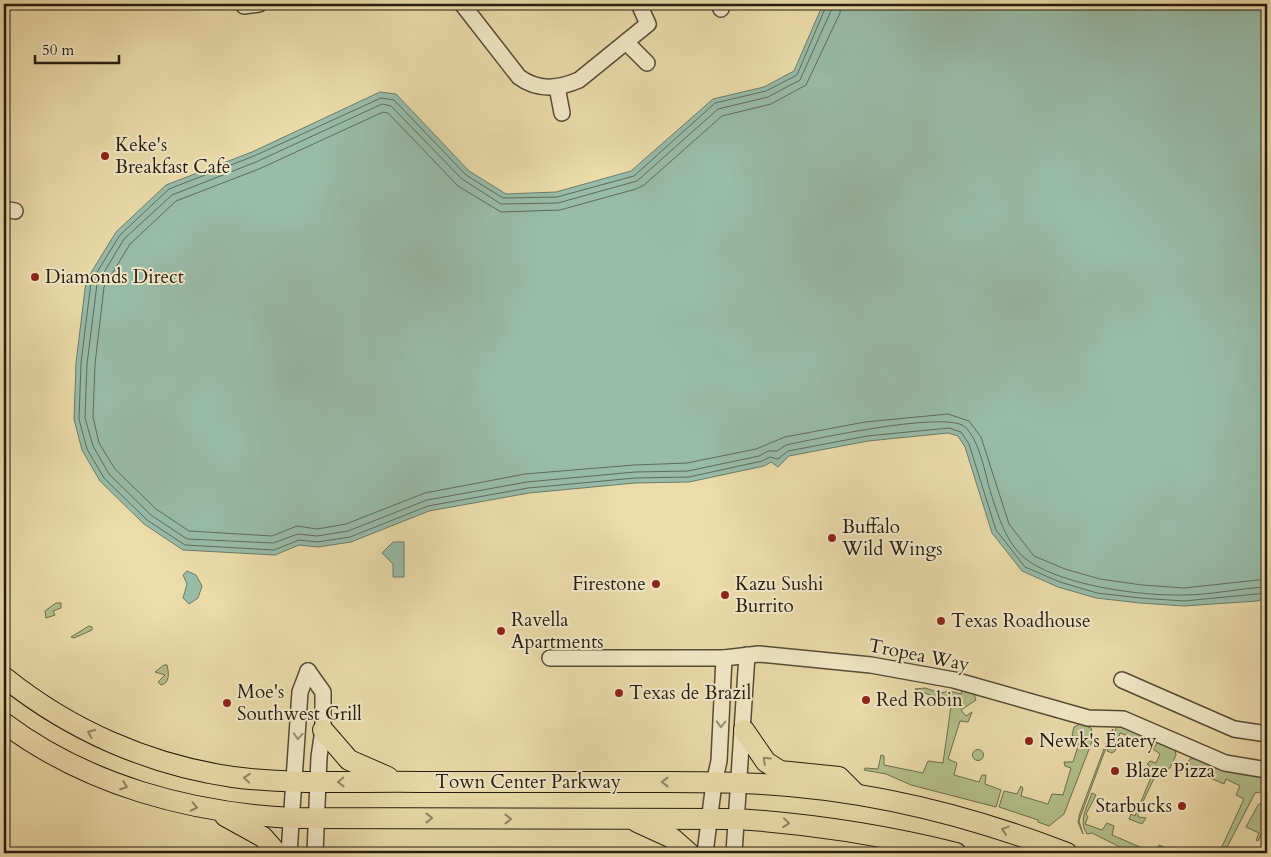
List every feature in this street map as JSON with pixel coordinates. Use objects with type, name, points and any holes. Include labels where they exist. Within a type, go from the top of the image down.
[{"type":"main road","name":"Town Center Parkway","points":[[4,677],[35,701],[76,726],[151,758],[233,777],[295,782],[763,784],[856,794],[958,816],[1006,830],[1067,853]]},
{"type":"main road","name":"Town Center Parkway","points":[[4,723],[33,743],[76,767],[143,794],[216,811],[292,818],[737,819],[782,822],[876,835],[956,853]]},
{"type":"main road","points":[[323,730],[349,760],[399,782]]},
{"type":"main road","points":[[744,730],[766,762],[780,771],[839,777],[856,794]]},
{"type":"main road","points":[[216,811],[263,837],[276,853]]},
{"type":"main road","points":[[628,819],[672,838],[689,853]]},
{"type":"street","points":[[244,4],[244,6],[259,4]]},
{"type":"street","points":[[462,4],[519,77],[531,86],[557,87],[579,80],[648,24],[639,4]]},
{"type":"street","points":[[626,42],[647,63]]},
{"type":"street","points":[[557,87],[562,113]]},
{"type":"street","points":[[734,853],[748,655]]},
{"type":"street","name":"Tropea Way","points":[[550,658],[724,658],[748,655],[793,656],[870,665],[954,680],[1088,718],[1123,719],[1225,763],[1267,770]]},
{"type":"street","points":[[705,853],[708,819],[719,761],[724,658]]},
{"type":"street","points":[[289,853],[300,692],[308,671],[323,692],[323,730],[318,782],[318,818],[315,853]]},
{"type":"street","points":[[1122,680],[1234,729],[1267,734]]},
{"type":"green space","points":[[56,603],[61,603],[61,608],[53,611],[55,615],[46,618],[45,611]]},
{"type":"green space","points":[[89,626],[92,627],[92,630],[74,638],[71,637]]},
{"type":"green space","points":[[164,665],[167,665],[168,677],[166,682],[161,685],[158,682],[165,675],[155,672]]},
{"type":"green space","points":[[925,688],[941,693],[949,691],[961,694],[962,691],[974,694],[976,700],[961,710],[966,716],[972,712],[968,722],[960,721],[948,759],[957,763],[954,775],[979,782],[982,775],[986,775],[985,784],[1001,790],[996,807],[911,785],[886,774],[864,770],[865,768],[878,769],[881,755],[884,756],[884,765],[923,773],[928,761],[943,763],[952,699],[935,697],[915,689]]},
{"type":"green space","points":[[1080,724],[1091,728],[1093,739],[1064,814],[1049,826],[1038,822],[1038,820],[999,807],[1004,791],[1017,794],[1021,786],[1023,788],[1021,796],[1048,804],[1052,794],[1063,795],[1071,768],[1065,766],[1064,762],[1073,762],[1080,740],[1072,735],[1074,727]]},
{"type":"green space","points":[[1117,726],[1141,734],[1142,741],[1120,733],[1115,751],[1112,753],[1107,751]]},
{"type":"green space","points":[[1113,729],[1079,821],[1083,834],[1078,822],[1080,813]]},
{"type":"green space","points":[[1158,742],[1163,742],[1175,749],[1176,755],[1170,768],[1158,770],[1138,812],[1138,817],[1146,818],[1142,824],[1129,819],[1131,814],[1135,816],[1154,770],[1147,764],[1150,761],[1156,763],[1160,754],[1153,749]]},
{"type":"green space","points":[[978,749],[984,755],[978,761],[972,755]]},
{"type":"green space","points":[[1197,758],[1225,771],[1260,774],[1267,778],[1267,791],[1255,793],[1224,853],[1219,853],[1244,799],[1236,795],[1240,786],[1226,779],[1224,784],[1188,768],[1187,763],[1190,759]]},
{"type":"green space","points":[[1092,793],[1096,795],[1086,814],[1088,817],[1085,824],[1102,830],[1107,823],[1114,826],[1112,835],[1154,853],[1132,853],[1092,833],[1087,834],[1084,829],[1083,819]]},
{"type":"green space","points":[[1267,802],[1267,823],[1258,841],[1256,840],[1259,833],[1246,827],[1258,805]]},
{"type":"green space","points":[[1159,845],[1164,847],[1163,853],[1154,853]]},
{"type":"water","points":[[823,4],[1267,4],[1267,598],[1257,601],[1184,606],[1140,603],[1096,598],[1058,587],[1022,571],[992,533],[965,447],[958,436],[948,433],[868,441],[789,456],[778,467],[771,462],[764,466],[689,482],[635,483],[529,493],[429,511],[351,542],[318,547],[299,545],[275,555],[183,550],[144,524],[100,481],[82,450],[74,419],[76,363],[86,281],[116,232],[166,185],[252,152],[380,92],[396,94],[469,171],[506,194],[556,192],[631,171],[713,99],[764,87],[794,71]]},
{"type":"water","points":[[393,542],[404,542],[404,577],[393,577],[393,564],[382,553]]},
{"type":"water","points":[[187,571],[196,575],[202,586],[198,598],[189,604],[183,598],[187,584],[183,575]]},
{"type":"place","name":"Keke's Breakfast Cafe","points":[[105,156]]},
{"type":"place","name":"Diamonds Direct","points":[[35,277]]},
{"type":"place","name":"Buffalo Wild Wings","points":[[832,538]]},
{"type":"place","name":"Firestone","points":[[656,584]]},
{"type":"place","name":"Kazu Sushi Burrito","points":[[725,595]]},
{"type":"place","name":"Texas Roadhouse","points":[[941,621]]},
{"type":"place","name":"Ravella Apartments","points":[[501,631]]},
{"type":"place","name":"Texas de Brazil","points":[[619,693]]},
{"type":"place","name":"Red Robin","points":[[866,700]]},
{"type":"place","name":"Moe's Southwest Grill","points":[[227,703]]},
{"type":"place","name":"Newk's Eatery","points":[[1029,741]]},
{"type":"place","name":"Blaze Pizza","points":[[1115,771]]},
{"type":"place","name":"Starbucks","points":[[1182,806]]}]
